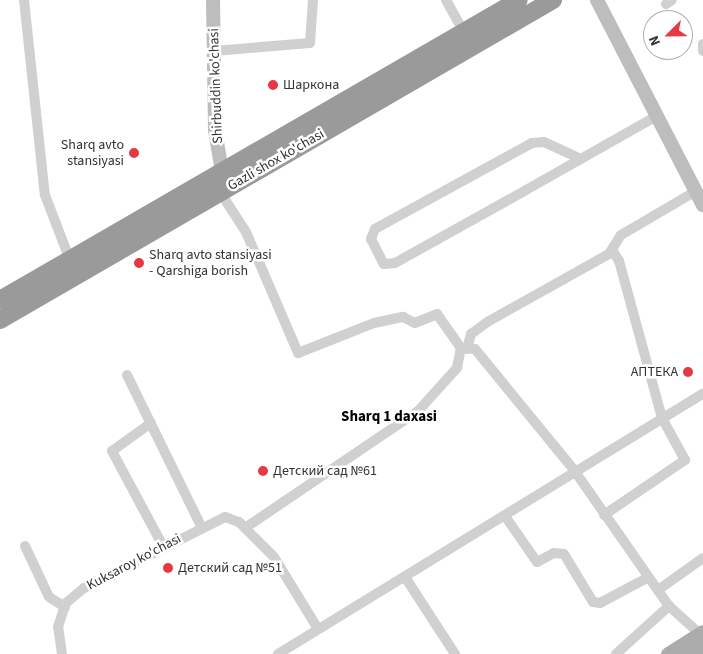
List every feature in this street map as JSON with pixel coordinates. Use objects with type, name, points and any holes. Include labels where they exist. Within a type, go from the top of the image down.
[{"type":"highway","name":"Gazli shox ko'chasi","points":[[0,300],[519,0]]},
{"type":"highway","name":"Gazli shox ko'chasi","points":[[0,320],[553,0]]},
{"type":"main road","points":[[668,654],[702,637]]},
{"type":"main road","points":[[688,654],[702,637]]},
{"type":"street","points":[[24,0],[44,195],[70,260]]},
{"type":"street","name":"Shirbuddin ko'chasi","points":[[213,0],[215,130],[222,172]]},
{"type":"street","points":[[214,51],[310,43],[313,0]]},
{"type":"street","points":[[446,0],[459,23]]},
{"type":"street","points":[[597,0],[703,205]]},
{"type":"street","points":[[703,44],[703,51]]},
{"type":"street","points":[[581,159],[544,142],[532,143],[375,229],[371,239],[389,266],[581,159],[657,116]]},
{"type":"street","points":[[604,515],[685,460],[662,418],[619,261],[612,250],[612,243],[620,235],[696,191]]},
{"type":"street","points":[[220,192],[246,232],[298,353],[374,323],[403,317],[415,323],[437,314],[464,348],[475,349],[574,470],[647,578],[669,606],[702,637]]},
{"type":"street","points":[[318,629],[274,557],[244,528],[419,410],[457,368],[471,334],[489,321],[612,250]]},
{"type":"street","points":[[128,375],[201,526]]},
{"type":"street","points":[[278,654],[505,516],[574,470],[703,394]]},
{"type":"street","points":[[151,423],[112,451],[162,546]]},
{"type":"street","points":[[505,516],[537,562],[554,553],[564,554],[593,602],[600,603],[647,578]]},
{"type":"street","name":"Kuksaroy ko'chasi","points":[[64,607],[84,588],[201,526],[225,517],[244,528]]},
{"type":"street","points":[[25,546],[49,597],[64,607],[58,627],[62,654]]},
{"type":"street","points":[[658,590],[703,558]]},
{"type":"street","points":[[405,577],[455,654]]},
{"type":"street","points":[[616,654],[669,606]]},
{"type":"place","name":"Шаркона","points":[[273,85]]},
{"type":"place","name":"Sharq avto stansiyasi","points":[[134,153]]},
{"type":"place","name":"Sharq avto stansiyasi - Qarshiga borish","points":[[139,263]]},
{"type":"place","name":"АПТЕКА","points":[[688,372]]},
{"type":"place","name":"Детский сад №61","points":[[263,471]]},
{"type":"place","name":"Детский сад №51","points":[[168,568]]},
{"type":"district","name":"Sharq 1 daxasi","points":[[389,417]]}]
